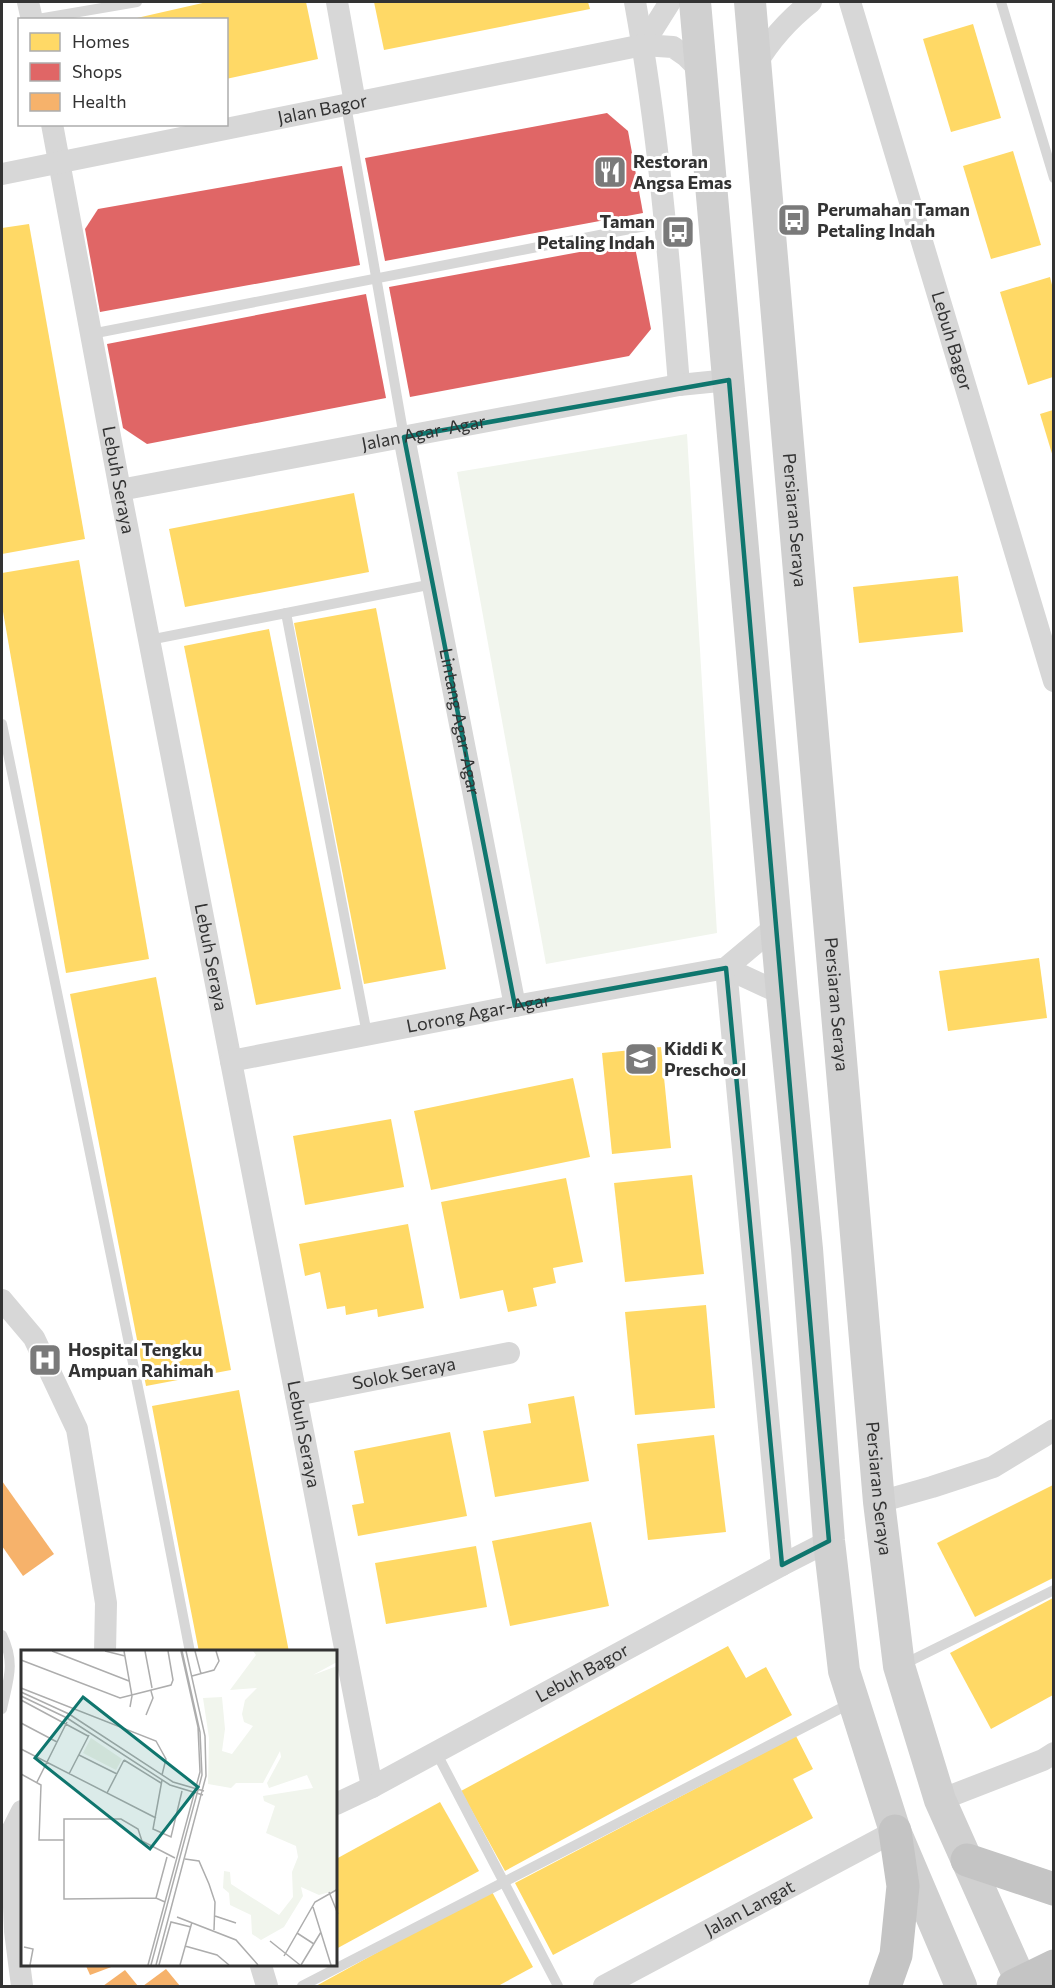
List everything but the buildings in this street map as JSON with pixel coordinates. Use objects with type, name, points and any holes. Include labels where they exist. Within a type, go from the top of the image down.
[{"type":"highway","points":[[885,1986],[896,1955],[903,1886],[895,1831]]},
{"type":"highway","points":[[967,1860],[1053,1889]]},
{"type":"highway","points":[[1019,1985],[1053,1966]]},
{"type":"main road","points":[[695,2],[782,994],[807,1249],[830,1541],[844,1671],[895,1831],[961,1986]]},
{"type":"main road","name":"Persiaran Seraya","points":[[750,2],[879,1502],[899,1666],[940,1800],[1019,1985]]},
{"type":"main road","points":[[807,1249],[857,1247]]},
{"type":"street","points":[[28,2],[32,18]]},
{"type":"street","points":[[337,2],[350,104]]},
{"type":"street","points":[[635,2],[643,45],[666,222],[679,385]]},
{"type":"street","points":[[643,45],[670,2]]},
{"type":"street","points":[[756,64],[765,48],[787,22],[811,2]]},
{"type":"street","name":"Lebuh Bagor","points":[[849,2],[1053,681]]},
{"type":"street","name":"Jalan Bagor","points":[[2,174],[643,45],[673,47],[702,72]]},
{"type":"street","name":"Lebuh Seraya","points":[[52,126],[120,490],[372,1787]]},
{"type":"street","name":"Jalan Agar-Agar","points":[[120,490],[679,385],[729,380]]},
{"type":"street","name":"Lintang Agar-Agar","points":[[404,437],[515,1006]]},
{"type":"street","points":[[726,968],[776,926]]},
{"type":"street","points":[[726,968],[782,994]]},
{"type":"street","points":[[726,968],[782,1565]]},
{"type":"street","name":"Lorong Agar-Agar","points":[[231,1061],[726,968]]},
{"type":"street","points":[[2,1300],[34,1338],[77,1429],[106,1604],[105,1650]]},
{"type":"street","name":"Solok Seraya","points":[[296,1395],[509,1353]]},
{"type":"street","points":[[879,1502],[993,1467],[1053,1430]]},
{"type":"street","name":"Lebuh Bagor","points":[[338,1803],[372,1787],[830,1541]]},
{"type":"street","points":[[940,1800],[1043,1760],[1053,1753]]},
{"type":"street","points":[[21,1812],[6,1826],[8,1933],[22,1986]]},
{"type":"street","name":"Jalan Langat","points":[[604,1986],[895,1831]]},
{"type":"street","points":[[262,1967],[267,1986]]},
{"type":"lane","points":[[44,18],[137,2]]},
{"type":"lane","points":[[1001,2],[1053,178]]},
{"type":"lane","points":[[350,104],[376,279],[404,437]]},
{"type":"lane","points":[[91,334],[666,222]]},
{"type":"lane","points":[[149,640],[433,584]]},
{"type":"lane","points":[[286,613],[367,1035]]},
{"type":"lane","points":[[2,724],[190,1650]]},
{"type":"lane","points":[[899,1666],[1053,1590]]},
{"type":"lane","points":[[2,1635],[11,1665],[2,1709]]},
{"type":"lane","points":[[302,1986],[854,1701]]},
{"type":"lane","points":[[436,1752],[558,1986]]},
{"type":"highlighted area","points":[[729,380],[829,1541],[782,1565],[726,968],[515,1006],[404,437]]},
{"type":"shaded area","points":[[687,434],[717,933],[546,964],[457,472]]},
{"type":"place","name":"Restoran Angsa Emas","points":[[610,172]]},
{"type":"place","name":"Perumahan Taman Petaling Indah","points":[[794,220]]},
{"type":"place","name":"Taman Petaling Indah","points":[[678,232]]},
{"type":"place","name":"Kiddi K Preschool","points":[[641,1059]]},
{"type":"place","name":"Hospital Tengku Ampuan Rahimah","points":[[45,1360]]}]
